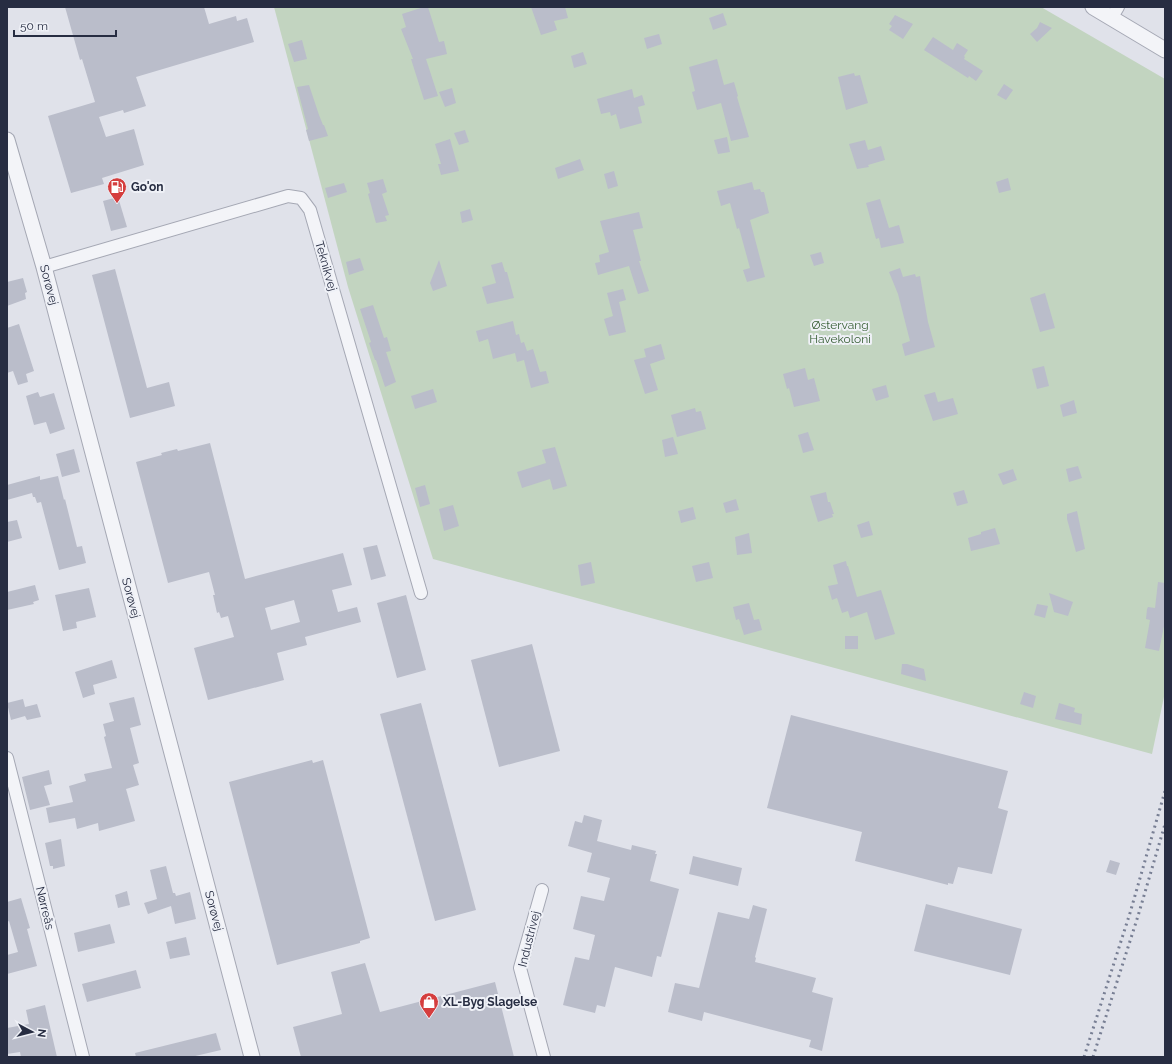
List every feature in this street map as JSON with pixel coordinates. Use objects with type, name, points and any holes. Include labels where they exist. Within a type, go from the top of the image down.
[{"type":"street","points":[[1093,7],[1115,12],[1165,50]]},
{"type":"street","name":"Sorøvej","points":[[7,140],[44,267],[252,1057]]},
{"type":"street","name":"Teknikvej","points":[[44,267],[288,196],[301,198],[310,210],[421,593]]},
{"type":"street","name":"Nørreås","points":[[7,758],[83,1057]]},
{"type":"street","name":"Industrivej","points":[[542,890],[520,968],[544,1057]]},
{"type":"green space","name":"Østervang Havekoloni","points":[[274,7],[1041,7],[1165,79],[1165,692],[1152,754],[433,559],[348,287]]},
{"type":"building","points":[[65,7],[204,7],[209,24],[236,16],[237,21],[247,18],[254,42],[136,77],[146,106],[124,113],[123,110],[99,117],[106,137],[134,129],[144,165],[102,178],[104,184],[71,193],[48,116],[95,102],[82,59],[80,60]]},
{"type":"building","points":[[428,7],[439,42],[444,41],[447,54],[426,59],[438,96],[424,100],[411,59],[413,59],[401,29],[406,27],[402,14]]},
{"type":"building","points":[[531,7],[565,7],[568,18],[554,21],[557,30],[541,35]]},
{"type":"building","points":[[723,13],[727,25],[713,30],[709,18]]},
{"type":"building","points":[[895,15],[913,24],[903,39],[889,30],[892,26],[889,24]]},
{"type":"building","points":[[1040,22],[1052,28],[1037,42],[1030,34],[1037,28]]},
{"type":"building","points":[[659,34],[662,44],[647,49],[644,38]]},
{"type":"building","points":[[933,37],[953,50],[957,43],[968,50],[964,56],[964,59],[983,71],[976,81],[969,76],[968,78],[924,50]]},
{"type":"building","points":[[302,40],[307,59],[294,62],[288,44]]},
{"type":"building","points":[[583,52],[587,64],[574,68],[571,56]]},
{"type":"building","points":[[717,59],[724,85],[734,82],[749,137],[731,141],[721,103],[697,110],[692,92],[695,91],[689,67]]},
{"type":"building","points":[[854,73],[855,76],[860,75],[868,103],[846,110],[838,77]]},
{"type":"building","points":[[1004,84],[1013,90],[1006,100],[997,95]]},
{"type":"building","points":[[309,85],[328,136],[309,141],[306,130],[308,129],[297,87]]},
{"type":"building","points":[[452,88],[456,103],[445,107],[439,92]]},
{"type":"building","points":[[632,89],[634,98],[642,95],[645,105],[638,107],[642,123],[620,129],[616,114],[611,116],[610,112],[601,114],[597,99]]},
{"type":"building","points":[[465,130],[469,142],[459,145],[454,133]]},
{"type":"building","points":[[727,137],[730,152],[718,154],[714,140]]},
{"type":"building","points":[[450,139],[459,171],[441,175],[438,164],[441,164],[435,144]]},
{"type":"building","points":[[865,140],[868,150],[881,146],[885,160],[868,165],[869,167],[857,169],[849,144]]},
{"type":"building","points":[[580,159],[584,170],[558,179],[555,168]]},
{"type":"building","points":[[614,171],[618,186],[608,189],[604,174]]},
{"type":"building","points":[[1008,178],[1011,190],[999,193],[996,182]]},
{"type":"building","points":[[383,179],[387,192],[382,194],[389,215],[385,216],[387,221],[376,223],[368,194],[370,193],[367,183]]},
{"type":"building","points":[[752,182],[754,190],[760,189],[761,192],[764,192],[769,213],[750,220],[765,277],[747,282],[743,270],[750,268],[739,228],[737,229],[730,203],[721,206],[717,191]]},
{"type":"building","points":[[344,183],[347,192],[328,198],[325,188]]},
{"type":"building","points":[[118,197],[127,227],[111,231],[103,201]]},
{"type":"building","points":[[880,199],[889,228],[899,225],[904,243],[881,248],[879,238],[876,239],[866,203]]},
{"type":"building","points":[[470,209],[473,220],[462,223],[460,212]]},
{"type":"building","points":[[639,212],[643,228],[633,230],[641,261],[639,261],[649,291],[638,294],[629,266],[598,275],[595,263],[600,262],[599,255],[609,252],[600,221]]},
{"type":"building","points":[[821,252],[824,263],[814,266],[810,255]]},
{"type":"building","points":[[360,258],[364,270],[349,275],[346,262]]},
{"type":"building","points":[[439,260],[447,286],[433,291],[430,283]]},
{"type":"building","points":[[502,262],[505,272],[507,272],[514,298],[487,304],[482,287],[496,283],[491,265]]},
{"type":"building","points":[[900,268],[903,277],[915,274],[916,277],[920,276],[928,322],[935,347],[905,356],[902,344],[910,341],[898,294],[889,272]]},
{"type":"building","points":[[115,269],[147,388],[169,382],[175,406],[130,418],[92,275]]},
{"type":"building","points":[[23,278],[27,292],[25,293],[26,299],[7,306],[7,282]]},
{"type":"building","points":[[623,289],[626,300],[619,302],[626,332],[609,336],[604,319],[613,316],[607,293]]},
{"type":"building","points":[[1045,293],[1055,328],[1040,332],[1030,298]]},
{"type":"building","points":[[373,305],[384,338],[387,337],[391,351],[386,352],[396,382],[385,387],[369,343],[371,342],[360,309]]},
{"type":"building","points":[[513,321],[516,335],[519,334],[521,343],[524,342],[527,351],[533,349],[540,372],[546,371],[549,383],[531,388],[524,360],[517,362],[515,353],[493,359],[488,339],[479,342],[476,331]]},
{"type":"building","points":[[19,324],[34,371],[26,374],[28,382],[18,385],[13,371],[7,373],[7,328]]},
{"type":"building","points":[[661,344],[665,359],[650,364],[658,390],[645,394],[634,360],[646,357],[644,349]]},
{"type":"building","points":[[1044,366],[1049,386],[1037,389],[1032,369]]},
{"type":"building","points":[[805,368],[808,380],[814,378],[820,401],[794,407],[789,388],[787,389],[783,374]]},
{"type":"building","points":[[886,385],[889,397],[876,401],[872,389]]},
{"type":"building","points":[[433,389],[437,402],[415,409],[411,396]]},
{"type":"building","points":[[38,392],[40,397],[54,393],[65,429],[50,434],[46,422],[34,425],[26,396]]},
{"type":"building","points":[[935,392],[938,402],[953,398],[958,414],[933,421],[924,395]]},
{"type":"building","points":[[1074,400],[1077,413],[1063,417],[1060,405]]},
{"type":"building","points":[[695,408],[696,412],[701,411],[706,429],[677,437],[671,415]]},
{"type":"building","points":[[808,432],[814,450],[803,453],[798,435]]},
{"type":"building","points":[[673,437],[678,454],[665,457],[662,440]]},
{"type":"building","points":[[210,443],[245,579],[343,553],[352,585],[332,590],[338,612],[357,607],[361,622],[305,637],[307,645],[277,653],[284,680],[208,700],[194,648],[234,637],[228,616],[221,618],[219,612],[217,613],[213,595],[215,595],[209,572],[168,583],[136,462],[162,455],[161,453],[177,449],[178,451]],"holes":[[[294,600],[300,622],[271,630],[265,608]]]},
{"type":"building","points":[[555,447],[567,486],[553,490],[550,479],[522,488],[517,472],[546,463],[542,450]]},
{"type":"building","points":[[74,449],[80,472],[62,477],[56,454]]},
{"type":"building","points":[[1078,466],[1082,478],[1069,482],[1066,469]]},
{"type":"building","points":[[1013,469],[1017,480],[1003,485],[998,474]]},
{"type":"building","points":[[40,476],[40,480],[58,476],[77,547],[82,546],[86,563],[59,570],[41,502],[37,503],[32,493],[7,500],[7,485]]},
{"type":"building","points":[[425,485],[430,504],[420,507],[415,488]]},
{"type":"building","points":[[964,490],[968,503],[957,506],[953,493]]},
{"type":"building","points":[[826,492],[828,502],[830,502],[834,514],[832,514],[833,517],[818,522],[810,496]]},
{"type":"building","points":[[736,499],[739,510],[726,513],[723,503]]},
{"type":"building","points":[[453,505],[459,526],[444,531],[439,509]]},
{"type":"building","points":[[693,507],[696,519],[681,523],[678,511]]},
{"type":"building","points":[[1077,511],[1085,549],[1076,552],[1067,514]]},
{"type":"building","points":[[17,520],[22,538],[7,542],[7,522]]},
{"type":"building","points":[[869,521],[873,535],[861,538],[857,525]]},
{"type":"building","points":[[995,528],[1000,544],[971,551],[968,538]]},
{"type":"building","points":[[749,533],[752,553],[737,555],[735,537]]},
{"type":"building","points":[[377,545],[386,576],[371,580],[363,548]]},
{"type":"building","points":[[846,561],[857,597],[881,590],[895,634],[875,640],[867,612],[850,618],[848,611],[842,613],[837,598],[832,600],[828,586],[838,584],[833,565]]},
{"type":"building","points":[[591,562],[595,583],[581,586],[578,565]]},
{"type":"building","points":[[709,562],[713,578],[696,582],[692,566]]},
{"type":"building","points":[[1158,582],[1165,583],[1165,621],[1159,651],[1145,648],[1150,620],[1146,619],[1147,609],[1148,607],[1155,608]]},
{"type":"building","points":[[35,585],[39,600],[33,602],[34,604],[7,610],[7,592]]},
{"type":"building","points":[[89,588],[96,617],[76,622],[77,628],[63,631],[55,595]]},
{"type":"building","points":[[1049,593],[1073,602],[1068,616],[1054,612]]},
{"type":"building","points":[[406,595],[426,670],[397,678],[377,603]]},
{"type":"building","points":[[749,603],[754,620],[759,619],[762,630],[744,635],[739,619],[736,620],[733,607]]},
{"type":"building","points":[[1037,604],[1048,606],[1045,618],[1034,615]]},
{"type":"building","points":[[845,636],[858,636],[858,649],[845,649]]},
{"type":"building","points":[[532,644],[560,751],[499,767],[471,660]]},
{"type":"building","points":[[112,660],[117,678],[93,685],[95,694],[83,698],[75,672]]},
{"type":"building","points":[[902,664],[924,669],[926,681],[901,674]]},
{"type":"building","points":[[1024,692],[1036,696],[1033,708],[1020,704]]},
{"type":"building","points":[[134,697],[141,725],[130,728],[139,763],[133,765],[139,785],[126,789],[135,821],[99,831],[98,823],[77,829],[75,818],[49,823],[46,808],[73,802],[69,786],[86,781],[84,774],[112,768],[104,737],[106,736],[103,724],[114,721],[109,703]]},
{"type":"building","points":[[23,699],[25,707],[37,704],[41,717],[27,720],[25,716],[11,720],[7,703]]},
{"type":"building","points":[[421,703],[476,910],[435,921],[380,714]]},
{"type":"building","points":[[1059,703],[1075,708],[1074,712],[1082,714],[1081,725],[1055,719]]},
{"type":"building","points":[[791,715],[1008,771],[998,808],[1008,811],[992,874],[958,867],[953,884],[948,883],[948,885],[855,861],[862,832],[767,808]]},
{"type":"building","points":[[312,760],[313,763],[323,760],[370,938],[360,941],[360,943],[277,965],[229,782]]},
{"type":"building","points":[[49,770],[52,784],[44,786],[50,805],[30,810],[22,777]]},
{"type":"building","points":[[584,815],[602,820],[597,841],[631,850],[632,845],[656,851],[655,854],[657,854],[650,881],[679,889],[661,957],[657,956],[652,977],[615,967],[605,1007],[597,1005],[595,1013],[563,1005],[575,957],[589,960],[595,935],[573,929],[581,896],[604,901],[610,878],[587,872],[592,853],[568,846],[575,821],[582,823]]},
{"type":"building","points":[[61,839],[65,866],[53,869],[53,866],[50,866],[45,843]]},
{"type":"building","points":[[693,856],[742,868],[738,886],[689,874]]},
{"type":"building","points":[[1110,860],[1120,863],[1116,875],[1106,872]]},
{"type":"building","points":[[166,866],[173,893],[175,893],[176,896],[190,892],[196,919],[175,924],[171,906],[148,914],[144,903],[157,899],[150,870]]},
{"type":"building","points":[[127,891],[130,905],[118,908],[115,895]]},
{"type":"building","points":[[21,898],[30,928],[27,929],[37,966],[7,974],[7,955],[18,952],[9,921],[7,922],[7,902]]},
{"type":"building","points":[[926,904],[1022,929],[1010,975],[914,951]]},
{"type":"building","points":[[753,905],[767,909],[755,962],[816,978],[812,992],[833,998],[822,1051],[809,1047],[811,1040],[704,1012],[702,1021],[668,1012],[675,983],[699,988],[718,912],[749,919]]},
{"type":"building","points":[[110,924],[115,943],[78,952],[74,933]]},
{"type":"building","points":[[186,937],[190,955],[170,959],[166,942]]},
{"type":"building","name":"XL-Byg Slagelse","points":[[365,963],[380,1012],[495,982],[514,1057],[301,1057],[293,1027],[342,1014],[331,972]]},
{"type":"building","points":[[136,970],[141,988],[87,1002],[82,984]]},
{"type":"building","points":[[45,1005],[57,1057],[21,1057],[20,1052],[7,1054],[7,1028],[29,1024],[26,1010]]},
{"type":"building","points":[[216,1033],[221,1050],[191,1057],[136,1057],[135,1053]]},
{"type":"railway","points":[[1084,1057],[1130,913],[1165,791]]},
{"type":"railway","points":[[1093,1057],[1138,916],[1165,824]]},
{"type":"place","name":"Go'on","points":[[117,204]]},
{"type":"place","name":"XL-Byg Slagelse","points":[[429,1019]]}]
